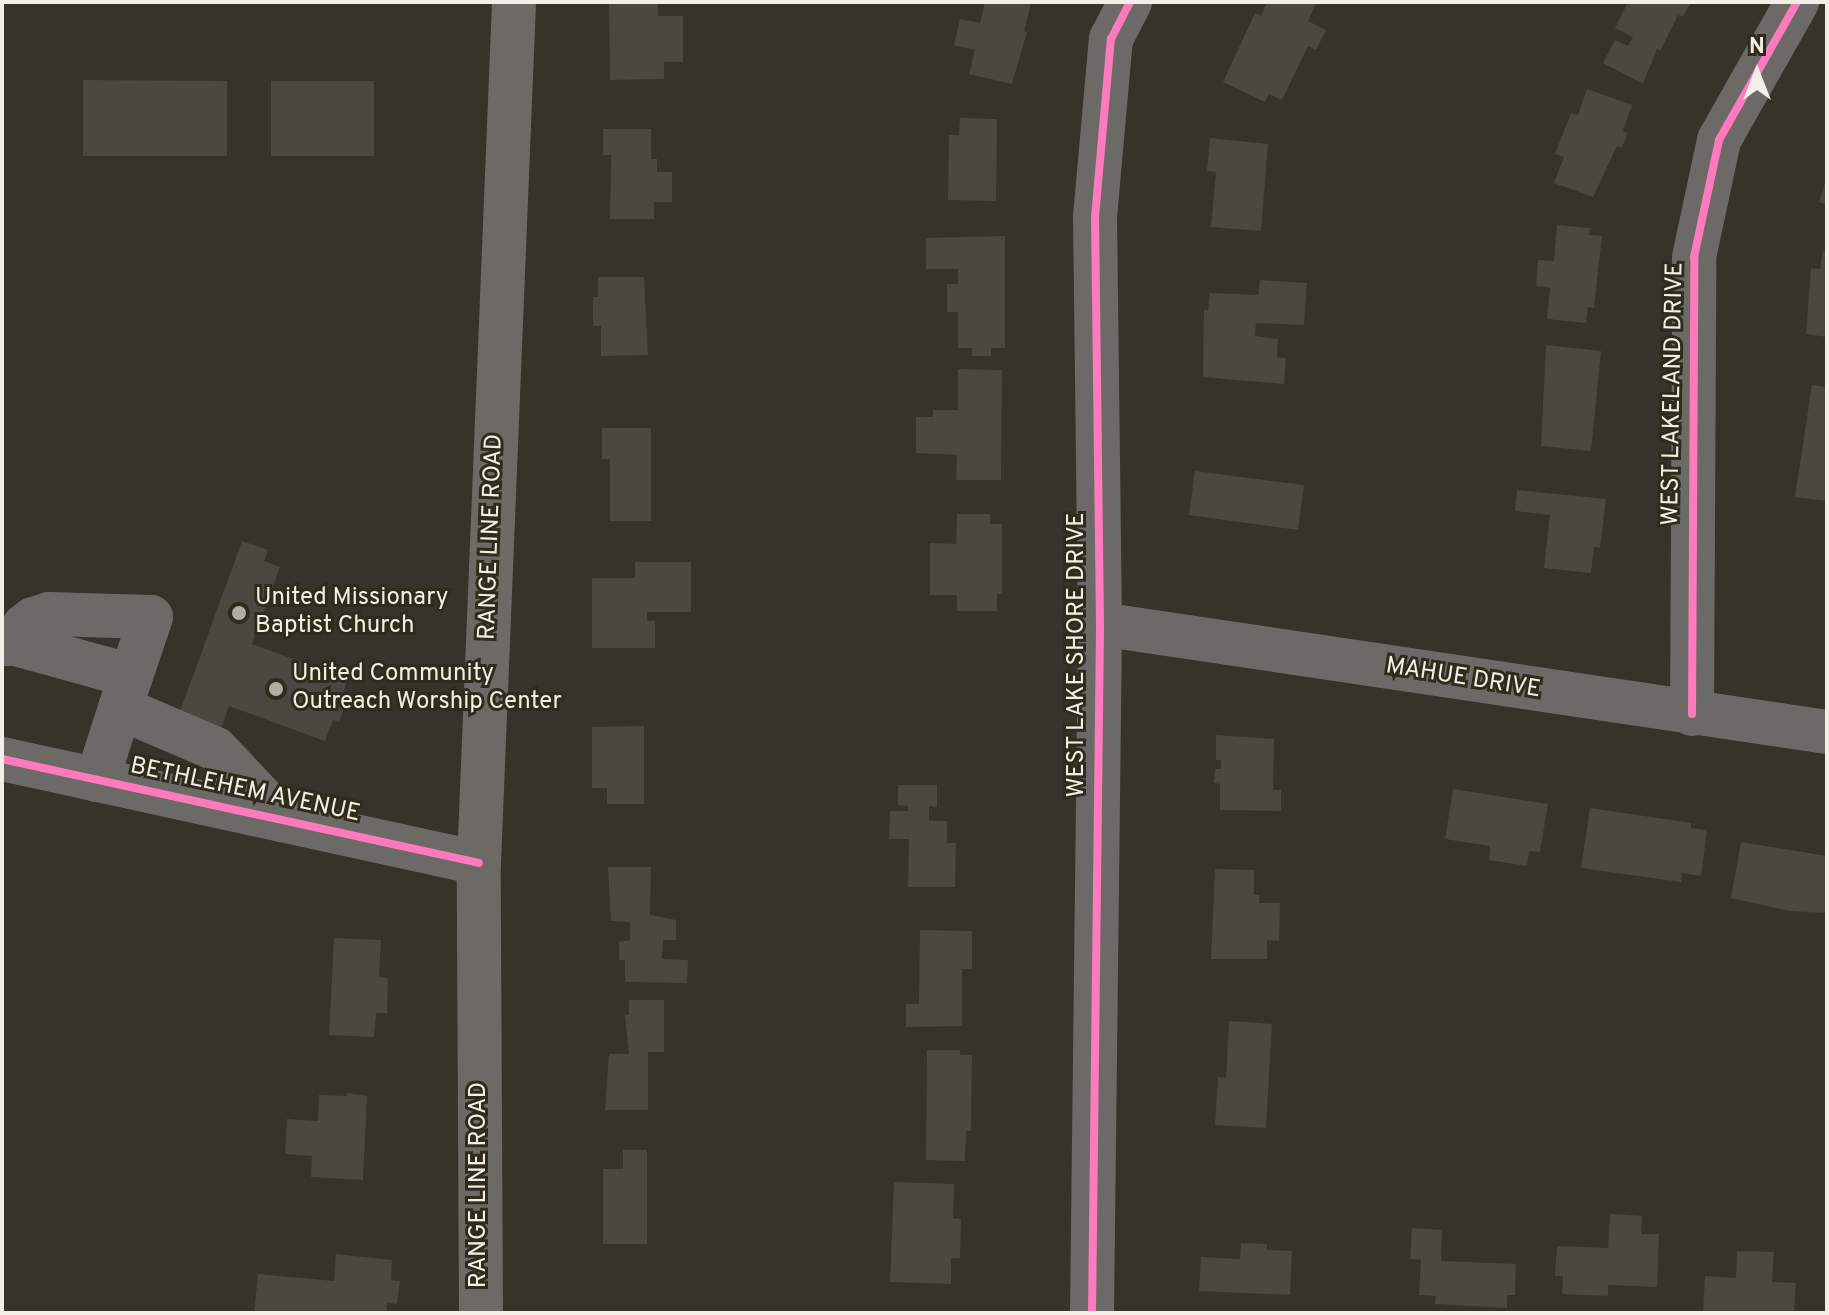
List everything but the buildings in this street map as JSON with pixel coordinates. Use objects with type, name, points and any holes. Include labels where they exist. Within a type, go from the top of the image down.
[{"type":"main road","name":"RANGE LINE ROAD","points":[[481,1313],[479,863],[514,2]]},
{"type":"street","name":"WEST LAKE SHORE DRIVE","points":[[1092,1313],[1100,624],[1095,217],[1111,39],[1130,2]]},
{"type":"street","name":"WEST LAKELAND DRIVE","points":[[1692,714],[1694,257],[1719,140],[1797,2]]},
{"type":"street","points":[[97,780],[126,692],[151,617],[49,614],[33,619],[9,644],[126,692],[216,749],[283,820]]},
{"type":"street","name":"MAHUE DRIVE","points":[[1100,624],[1827,732]]},
{"type":"street","name":"BETHLEHEM AVENUE","points":[[2,759],[479,863]]},
{"type":"cycle path","points":[[1092,1313],[1100,624],[1095,217],[1111,39],[1130,2]]},
{"type":"cycle path","points":[[1692,714],[1694,257],[1719,140],[1797,2]]},
{"type":"cycle path","points":[[2,759],[479,863]]},
{"type":"place","name":"United Missionary Baptist Church","points":[[239,613]]},
{"type":"place","name":"United Community Outreach Worship Center","points":[[276,689]]}]
